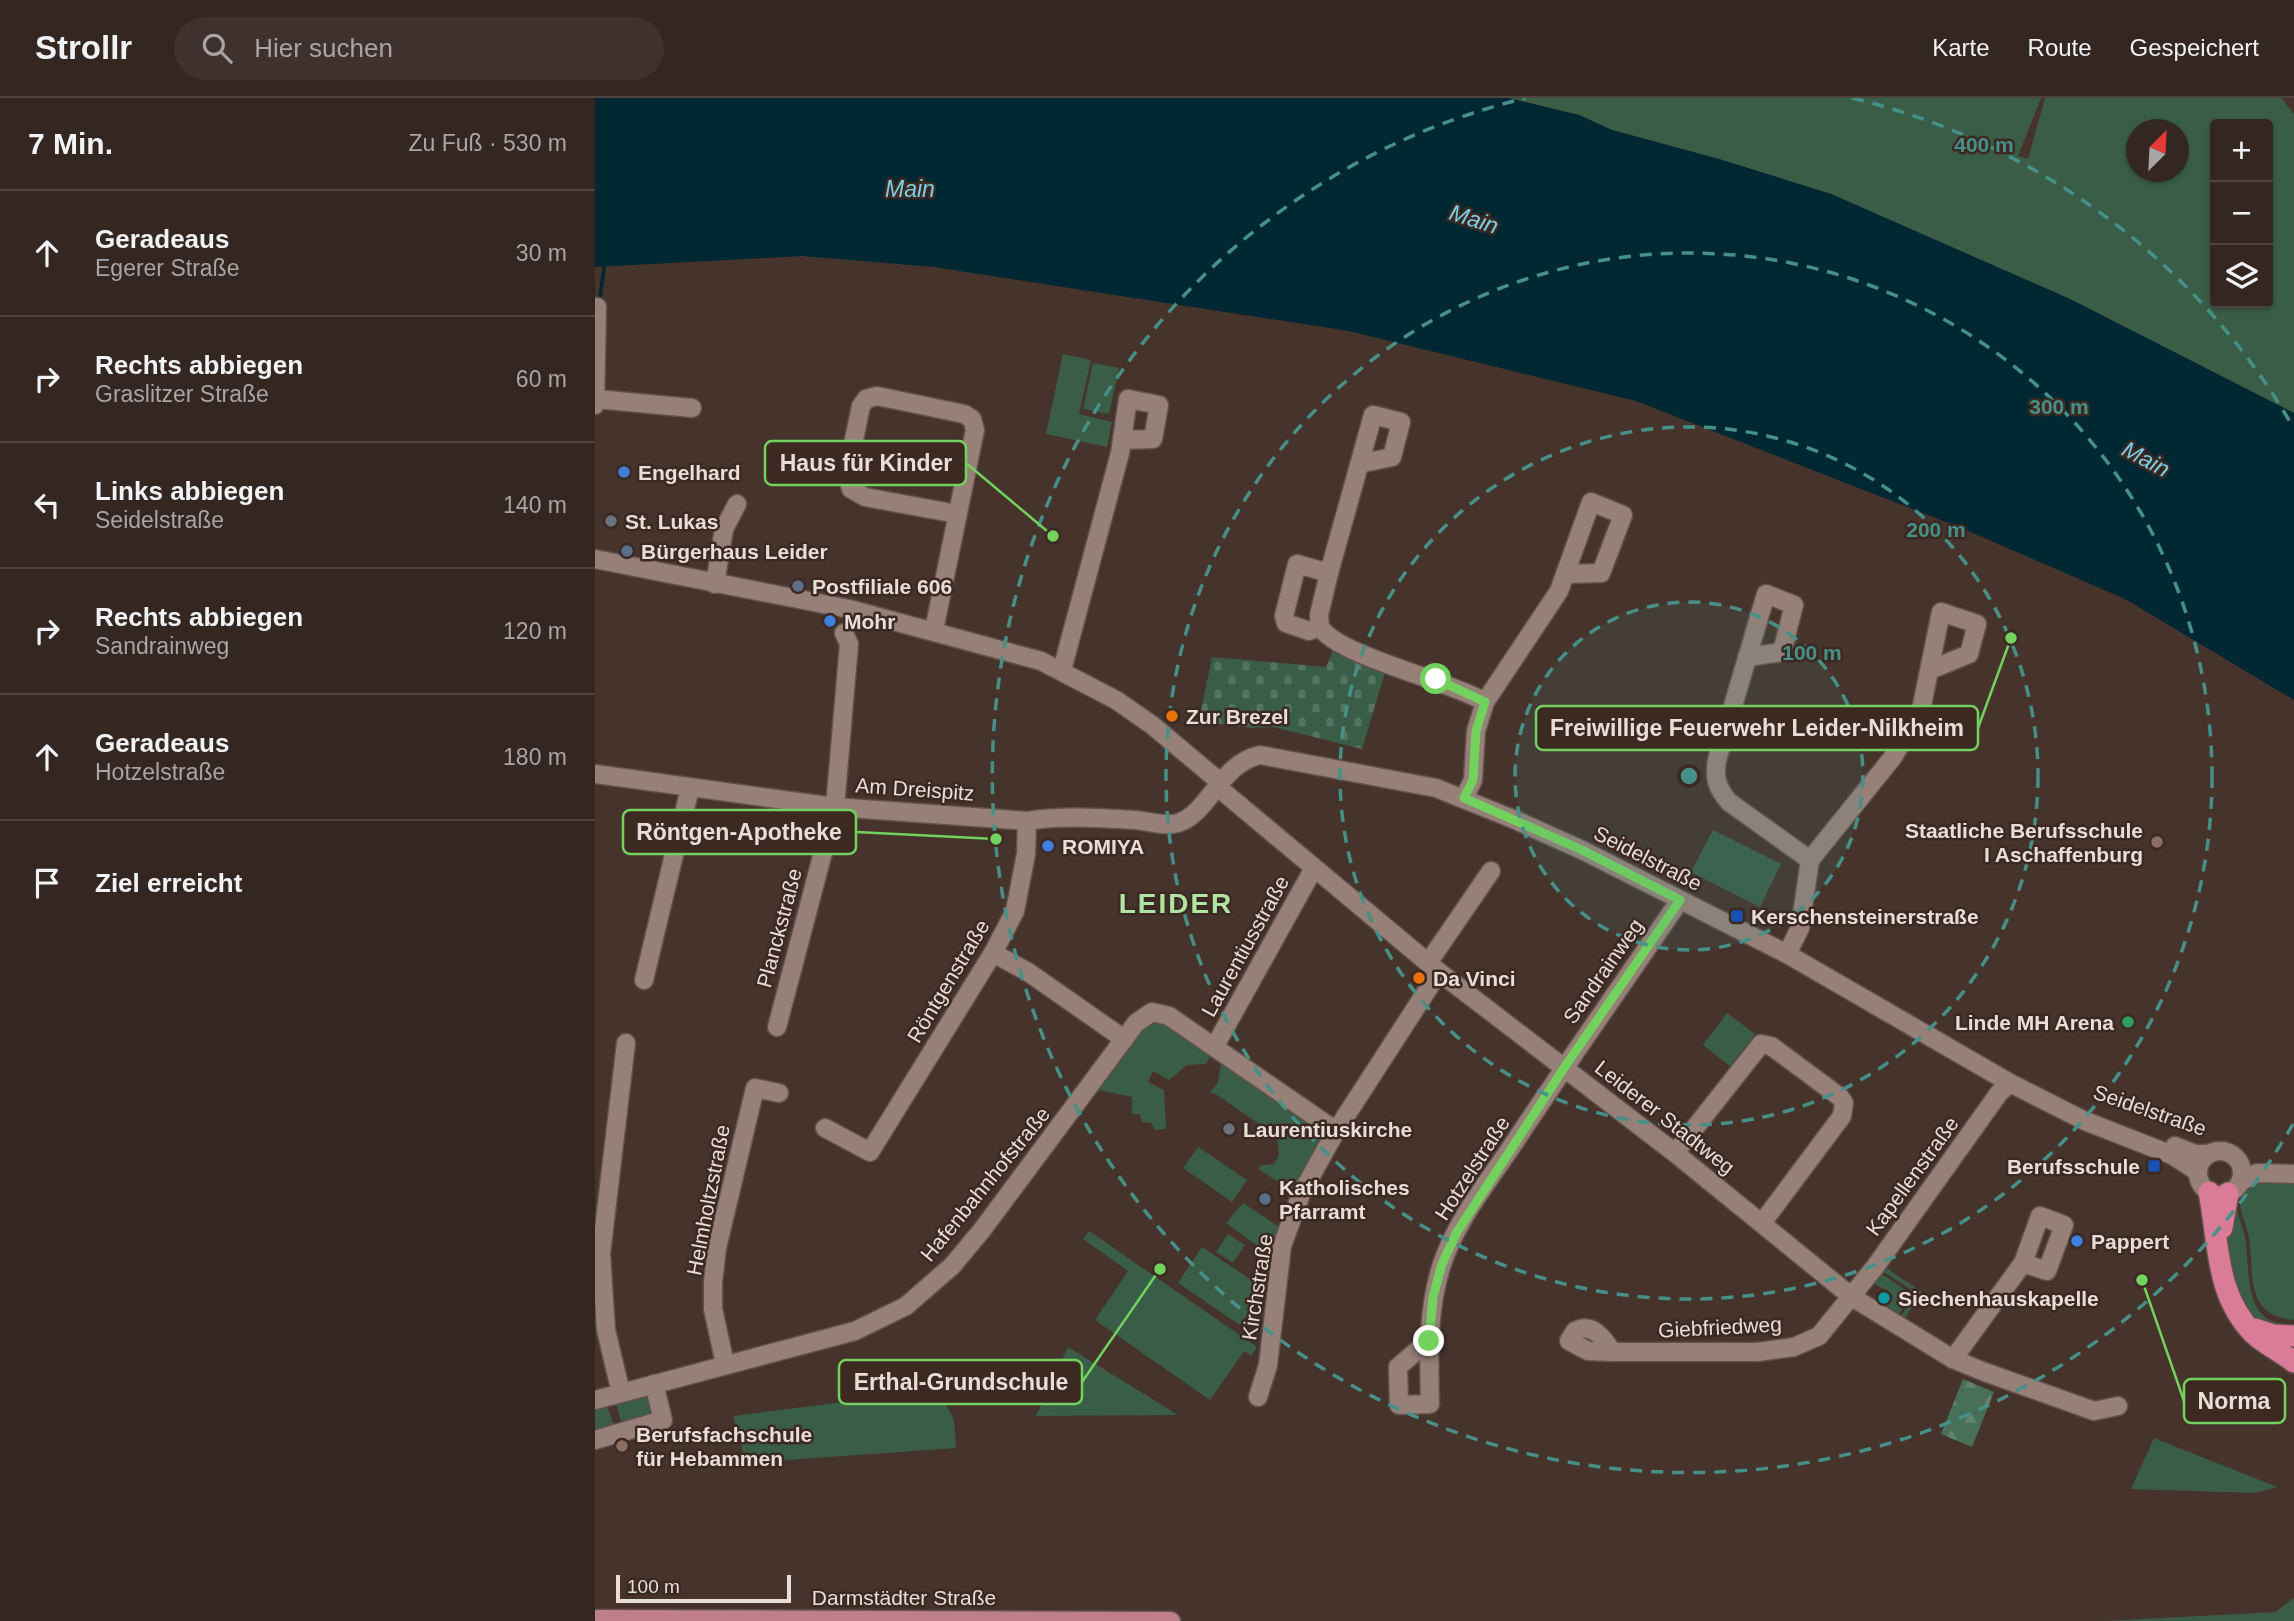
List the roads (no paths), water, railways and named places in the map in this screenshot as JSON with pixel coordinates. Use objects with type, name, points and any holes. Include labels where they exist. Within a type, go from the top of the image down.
[{"type":"highway","points":[[2226,1189],[2218,1255],[2226,1290],[2243,1321],[2268,1346],[2294,1362]]},
{"type":"highway","points":[[2243,1321],[2273,1335],[2294,1336]]},
{"type":"main road","name":"Darmstädter Straße","points":[[595,1619],[1171,1621]]},
{"type":"street","points":[[595,405],[597,307]]},
{"type":"street","points":[[934,630],[975,430],[972,419],[964,414],[877,396],[866,399],[861,406],[847,473],[851,489],[865,497],[957,514]]},
{"type":"street","points":[[596,399],[692,408]]},
{"type":"street","points":[[1062,670],[1122,440]]},
{"type":"street","points":[[1359,464],[1329,573],[1319,615],[1320,627],[1324,634],[1344,646],[1436,679],[1485,702]]},
{"type":"street","points":[[715,584],[724,529],[737,504]]},
{"type":"street","name":"Leiderer Stadtweg","points":[[595,559],[715,584],[847,621],[934,630],[1029,657],[1062,670],[1152,725],[1314,868],[1434,967],[1675,1153],[1852,1297],[1953,1359],[2094,1411],[2118,1406]]},
{"type":"street","points":[[1320,627],[1309,631],[1296,629],[1286,622],[1283,616],[1297,564],[1329,573]]},
{"type":"street","points":[[1464,798],[1473,780],[1476,731],[1485,702],[1534,631],[1566,574]]},
{"type":"street","name":"Planckstraße","points":[[777,1027],[835,807],[849,644],[847,621]]},
{"type":"street","points":[[1747,657],[1717,760],[1716,784],[1728,802],[1810,860]]},
{"type":"street","points":[[1787,954],[1800,928],[1810,860],[1909,733],[1921,710],[1930,670]]},
{"type":"street","name":"Seidelstraße","points":[[1221,788],[1248,758],[1274,756],[1436,788],[1464,798],[1582,850],[1787,954],[2010,1083],[2085,1121],[2172,1155],[2198,1172]]},
{"type":"street","name":"Am Dreispitz","points":[[595,774],[835,807],[1027,821],[1044,818],[1137,820],[1175,824],[1221,788]]},
{"type":"street","points":[[644,980],[690,788]]},
{"type":"street","name":"Röntgenstraße","points":[[825,1128],[870,1152],[993,953],[1015,911],[1024,866],[1027,821]]},
{"type":"street","name":"Laurentiusstraße","points":[[1215,1046],[1314,868]]},
{"type":"street","name":"Kirchstraße","points":[[1258,1397],[1268,1365],[1282,1247],[1301,1194],[1491,871]]},
{"type":"street","name":"Sandrainweg","points":[[1564,1068],[1680,900]]},
{"type":"street","points":[[993,953],[1028,972],[1124,1039]]},
{"type":"street","name":"Hafenbahnhofstraße","points":[[595,1400],[860,1330],[906,1306],[952,1266],[982,1230],[1136,1023],[1152,1012],[1169,1016],[1215,1046]]},
{"type":"street","points":[[621,1393],[601,1296],[602,1182],[626,1043]]},
{"type":"street","points":[[1675,1153],[1761,1044],[1771,1046],[1840,1097],[1844,1104],[1842,1116],[1762,1223]]},
{"type":"street","points":[[1215,1046],[1336,1131]]},
{"type":"street","name":"Hotzelstraße","points":[[1429,1341],[1433,1297],[1442,1264],[1457,1232],[1564,1068]]},
{"type":"street","name":"Kapellenstraße","points":[[1852,1297],[1999,1093],[2010,1083]]},
{"type":"street","name":"Helmholtzstraße","points":[[725,1364],[713,1309],[717,1248],[755,1088],[779,1093]]},
{"type":"street","name":"Seidelstraße","points":[[2037,1097],[2088,1112],[2195,1154],[2208,1154]]},
{"type":"street","points":[[2226,1151],[2239,1160],[2275,1166],[2293,1174],[2257,1173],[2226,1189],[2201,1185],[2198,1172],[2208,1154],[2226,1151]]},
{"type":"street","points":[[2226,1189],[2242,1173],[2239,1160]]},
{"type":"street","points":[[1953,1359],[2023,1263]]},
{"type":"street","name":"Giebfriedweg","points":[[1612,1352],[1758,1352],[1794,1347],[1819,1336],[1852,1297]]},
{"type":"street","points":[[595,1440],[663,1420],[654,1384]]},
{"type":"water","name":"Main","points":[[595,98],[1508,98],[1579,115],[1612,130],[1719,159],[1831,194],[2070,299],[2294,413],[2294,700],[2127,600],[1964,529],[1636,401],[1349,331],[934,267],[802,256],[595,267]]},
{"type":"waterway","points":[[600,297],[604,268]]},
{"type":"place","name":"Engelhard","points":[[624,472]]},
{"type":"place","name":"St. Lukas","points":[[611,521]]},
{"type":"place","name":"Haus für Kinder","points":[[1053,536]]},
{"type":"place","name":"Bürgerhaus Leider","points":[[627,551]]},
{"type":"place","name":"Postfiliale 606","points":[[798,586]]},
{"type":"place","name":"Mohr","points":[[830,621]]},
{"type":"place","name":"Freiwillige Feuerwehr Leider-Nilkheim","points":[[2011,638]]},
{"type":"place","name":"Zur Brezel","points":[[1172,716]]},
{"type":"place","name":"Röntgen-Apotheke","points":[[996,839]]},
{"type":"place","name":"Staatliche Berufsschule I Aschaffenburg","points":[[2157,842]]},
{"type":"place","name":"ROMIYA","points":[[1048,846]]},
{"type":"place","name":"Kerschensteinerstraße","points":[[1737,916]]},
{"type":"place","name":"Da Vinci","points":[[1419,978]]},
{"type":"place","name":"Linde MH Arena","points":[[2128,1022]]},
{"type":"place","name":"Laurentiuskirche","points":[[1229,1129]]},
{"type":"place","name":"Berufsschule","points":[[2154,1166]]},
{"type":"place","name":"Katholisches Pfarramt","points":[[1265,1199]]},
{"type":"place","name":"Pappert","points":[[2077,1241]]},
{"type":"place","name":"Erthal-Grundschule","points":[[1160,1269]]},
{"type":"place","name":"Norma","points":[[2142,1280]]},
{"type":"place","name":"Siechenhauskapelle","points":[[1884,1298]]},
{"type":"place","name":"Berufsfachschule für Hebammen","points":[[622,1446]]},
{"type":"district","name":"LEIDER","points":[[1176,903]]}]
